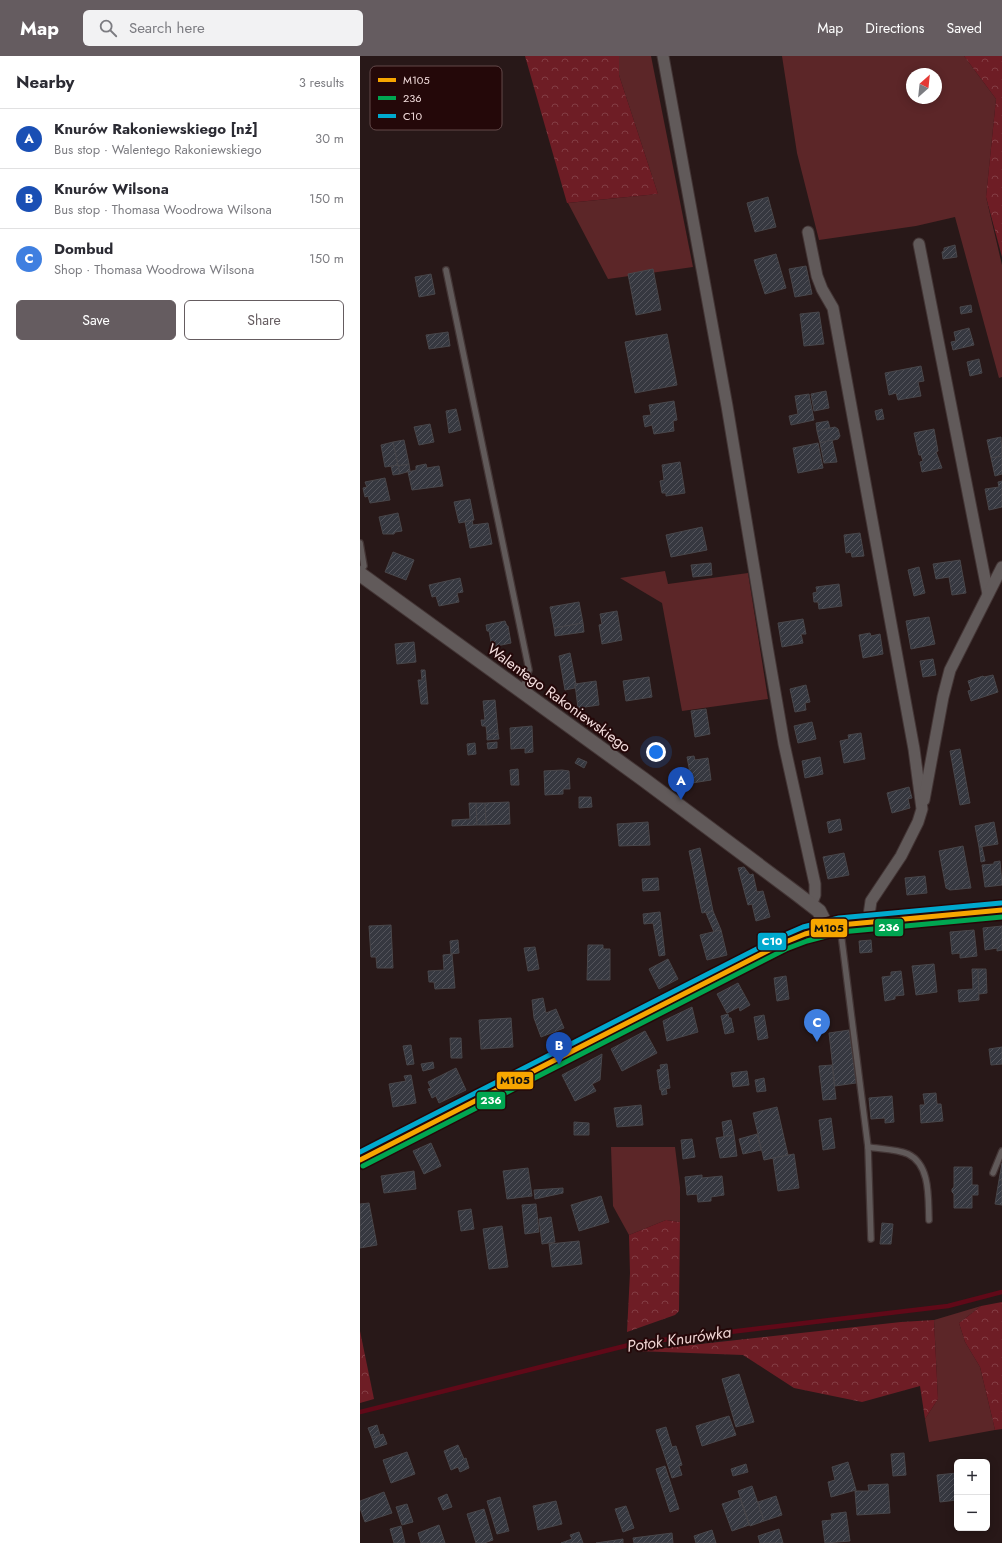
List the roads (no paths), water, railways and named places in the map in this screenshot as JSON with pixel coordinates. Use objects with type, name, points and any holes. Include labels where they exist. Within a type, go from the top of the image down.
[{"type":"street","points":[[664,56],[727,406],[769,662],[784,744],[815,884],[816,895],[811,905]]},
{"type":"street","points":[[808,232],[817,276],[822,289],[833,308],[914,749],[922,809]]},
{"type":"street","points":[[919,244],[988,594]]},
{"type":"street","points":[[868,922],[871,900],[901,856],[918,822],[922,809],[943,697],[950,670],[1002,567]]},
{"type":"street","name":"Walentego Rakoniewskiego","points":[[360,574],[522,691],[811,905],[834,926]]},
{"type":"street","points":[[360,1160],[783,942],[834,926],[1002,910]]},
{"type":"lane","points":[[446,270],[529,670],[522,691]]},
{"type":"lane","points":[[360,543],[364,566],[360,571]]},
{"type":"lane","points":[[834,926],[868,1147],[871,1239]]},
{"type":"lane","points":[[868,1147],[902,1152],[917,1160],[922,1169],[928,1190],[929,1220]]},
{"type":"lane","points":[[993,1173],[1002,1151]]},
{"type":"waterway","name":"Potok Knurówka","points":[[360,1412],[637,1343],[948,1306],[1002,1292]]},
{"type":"place","name":"Knurów Rakoniewskiego [nż]","points":[[681,800]]},
{"type":"place","name":"Dombud","points":[[817,1042]]},
{"type":"place","name":"Knurów Wilsona","points":[[559,1065]]}]
